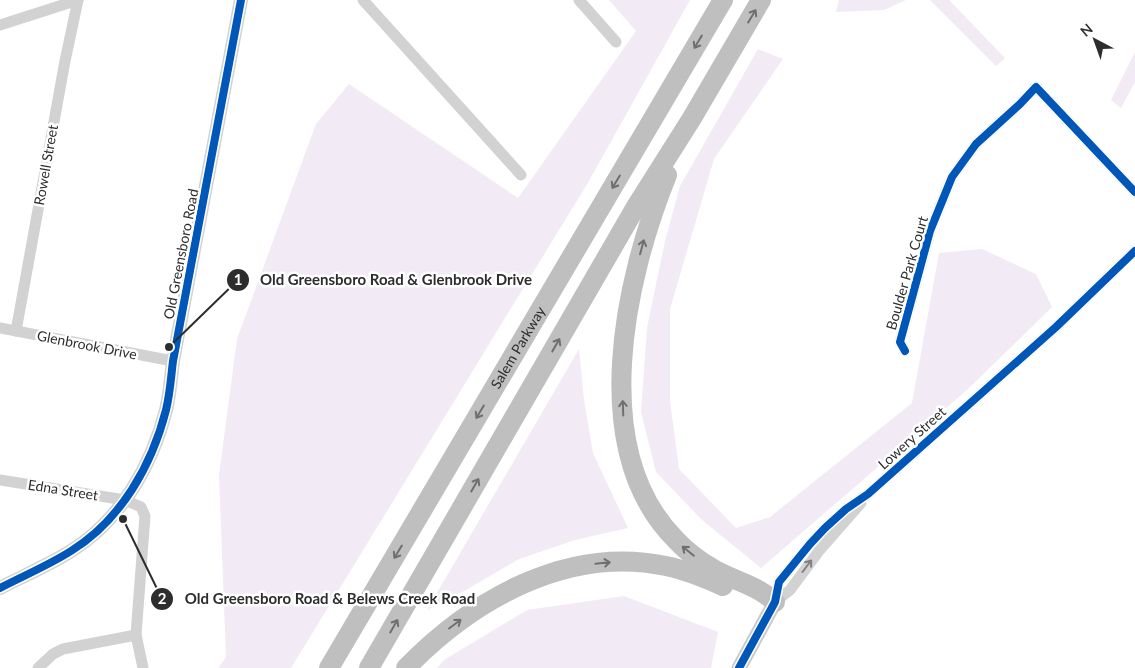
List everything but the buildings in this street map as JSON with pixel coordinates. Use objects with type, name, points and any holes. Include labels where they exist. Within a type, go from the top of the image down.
[{"type":"highway","name":"Salem Parkway","points":[[329,668],[723,0]]},
{"type":"highway","points":[[369,668],[637,205],[692,118],[762,0]]},
{"type":"highway","points":[[692,118],[647,230],[636,274],[624,350],[622,396],[625,435],[640,488],[666,530],[677,542],[702,561],[716,570],[762,590],[774,602]]},
{"type":"highway","points":[[406,668],[445,631],[494,597],[526,582],[575,567],[601,563],[628,562],[665,566],[704,578],[758,601],[774,602]]},
{"type":"main road","name":"Lowery Street","points":[[739,668],[774,602]]},
{"type":"street","points":[[0,25],[78,0]]},
{"type":"street","name":"Rowell Street","points":[[16,331],[65,61],[78,0]]},
{"type":"street","name":"Old Greensboro Road","points":[[0,588],[70,551],[94,534],[126,500],[153,452],[167,408],[173,361],[241,0]]},
{"type":"street","points":[[363,0],[520,175]]},
{"type":"street","points":[[579,0],[616,42]]},
{"type":"street","name":"Boulder Park Court","points":[[905,351],[900,342],[930,231],[952,177],[976,144],[1036,87],[1135,192]]},
{"type":"street","name":"Lowery Street","points":[[774,602],[779,582],[810,544],[846,509],[868,494],[1056,327],[1135,251]]},
{"type":"street","name":"Glenbrook Drive","points":[[0,328],[173,361]]},
{"type":"street","name":"Edna Street","points":[[0,480],[126,500]]},
{"type":"street","points":[[126,500],[141,507],[145,516],[136,635],[143,668]]},
{"type":"street","points":[[38,668],[53,654],[63,649],[136,635]]},
{"type":"street","points":[[53,654],[53,668]]},
{"type":"shaded area","points":[[609,0],[690,0],[589,181],[291,668],[218,668],[226,657],[219,475],[237,339],[316,124],[349,84],[518,198],[636,31]]},
{"type":"shaded area","points":[[839,0],[906,0],[884,10],[836,12]]},
{"type":"shaded area","points":[[930,0],[949,0],[1005,58],[996,66]]},
{"type":"shaded area","points":[[758,49],[783,59],[714,159],[670,309],[670,401],[679,469],[736,528],[770,517],[912,403],[939,253],[982,249],[1036,274],[1052,307],[968,389],[761,568],[702,520],[656,472],[641,412],[647,328],[665,241],[680,186]]},
{"type":"shaded area","points":[[1135,52],[1135,82],[1121,108],[1111,100]]},
{"type":"shaded area","points":[[579,349],[584,400],[593,453],[628,528],[575,540],[519,559],[427,610]]},
{"type":"shaded area","points":[[624,596],[718,632],[711,668],[437,668],[444,660],[527,610]]},
{"type":"cycle path","points":[[0,588],[71,551],[105,524],[132,490],[152,451],[160,431],[167,404],[173,361],[241,0]]},
{"type":"cycle path","points":[[905,351],[900,342],[930,231],[952,177],[976,144],[1036,87],[1135,192]]},
{"type":"cycle path","points":[[739,668],[775,602],[779,582],[825,528],[846,509],[868,494],[1056,327],[1135,251]]},
{"type":"place","name":"Old Greensboro Road & Glenbrook Drive","points":[[169,347]]},
{"type":"place","name":"Old Greensboro Road & Belews Creek Road","points":[[123,519]]}]
